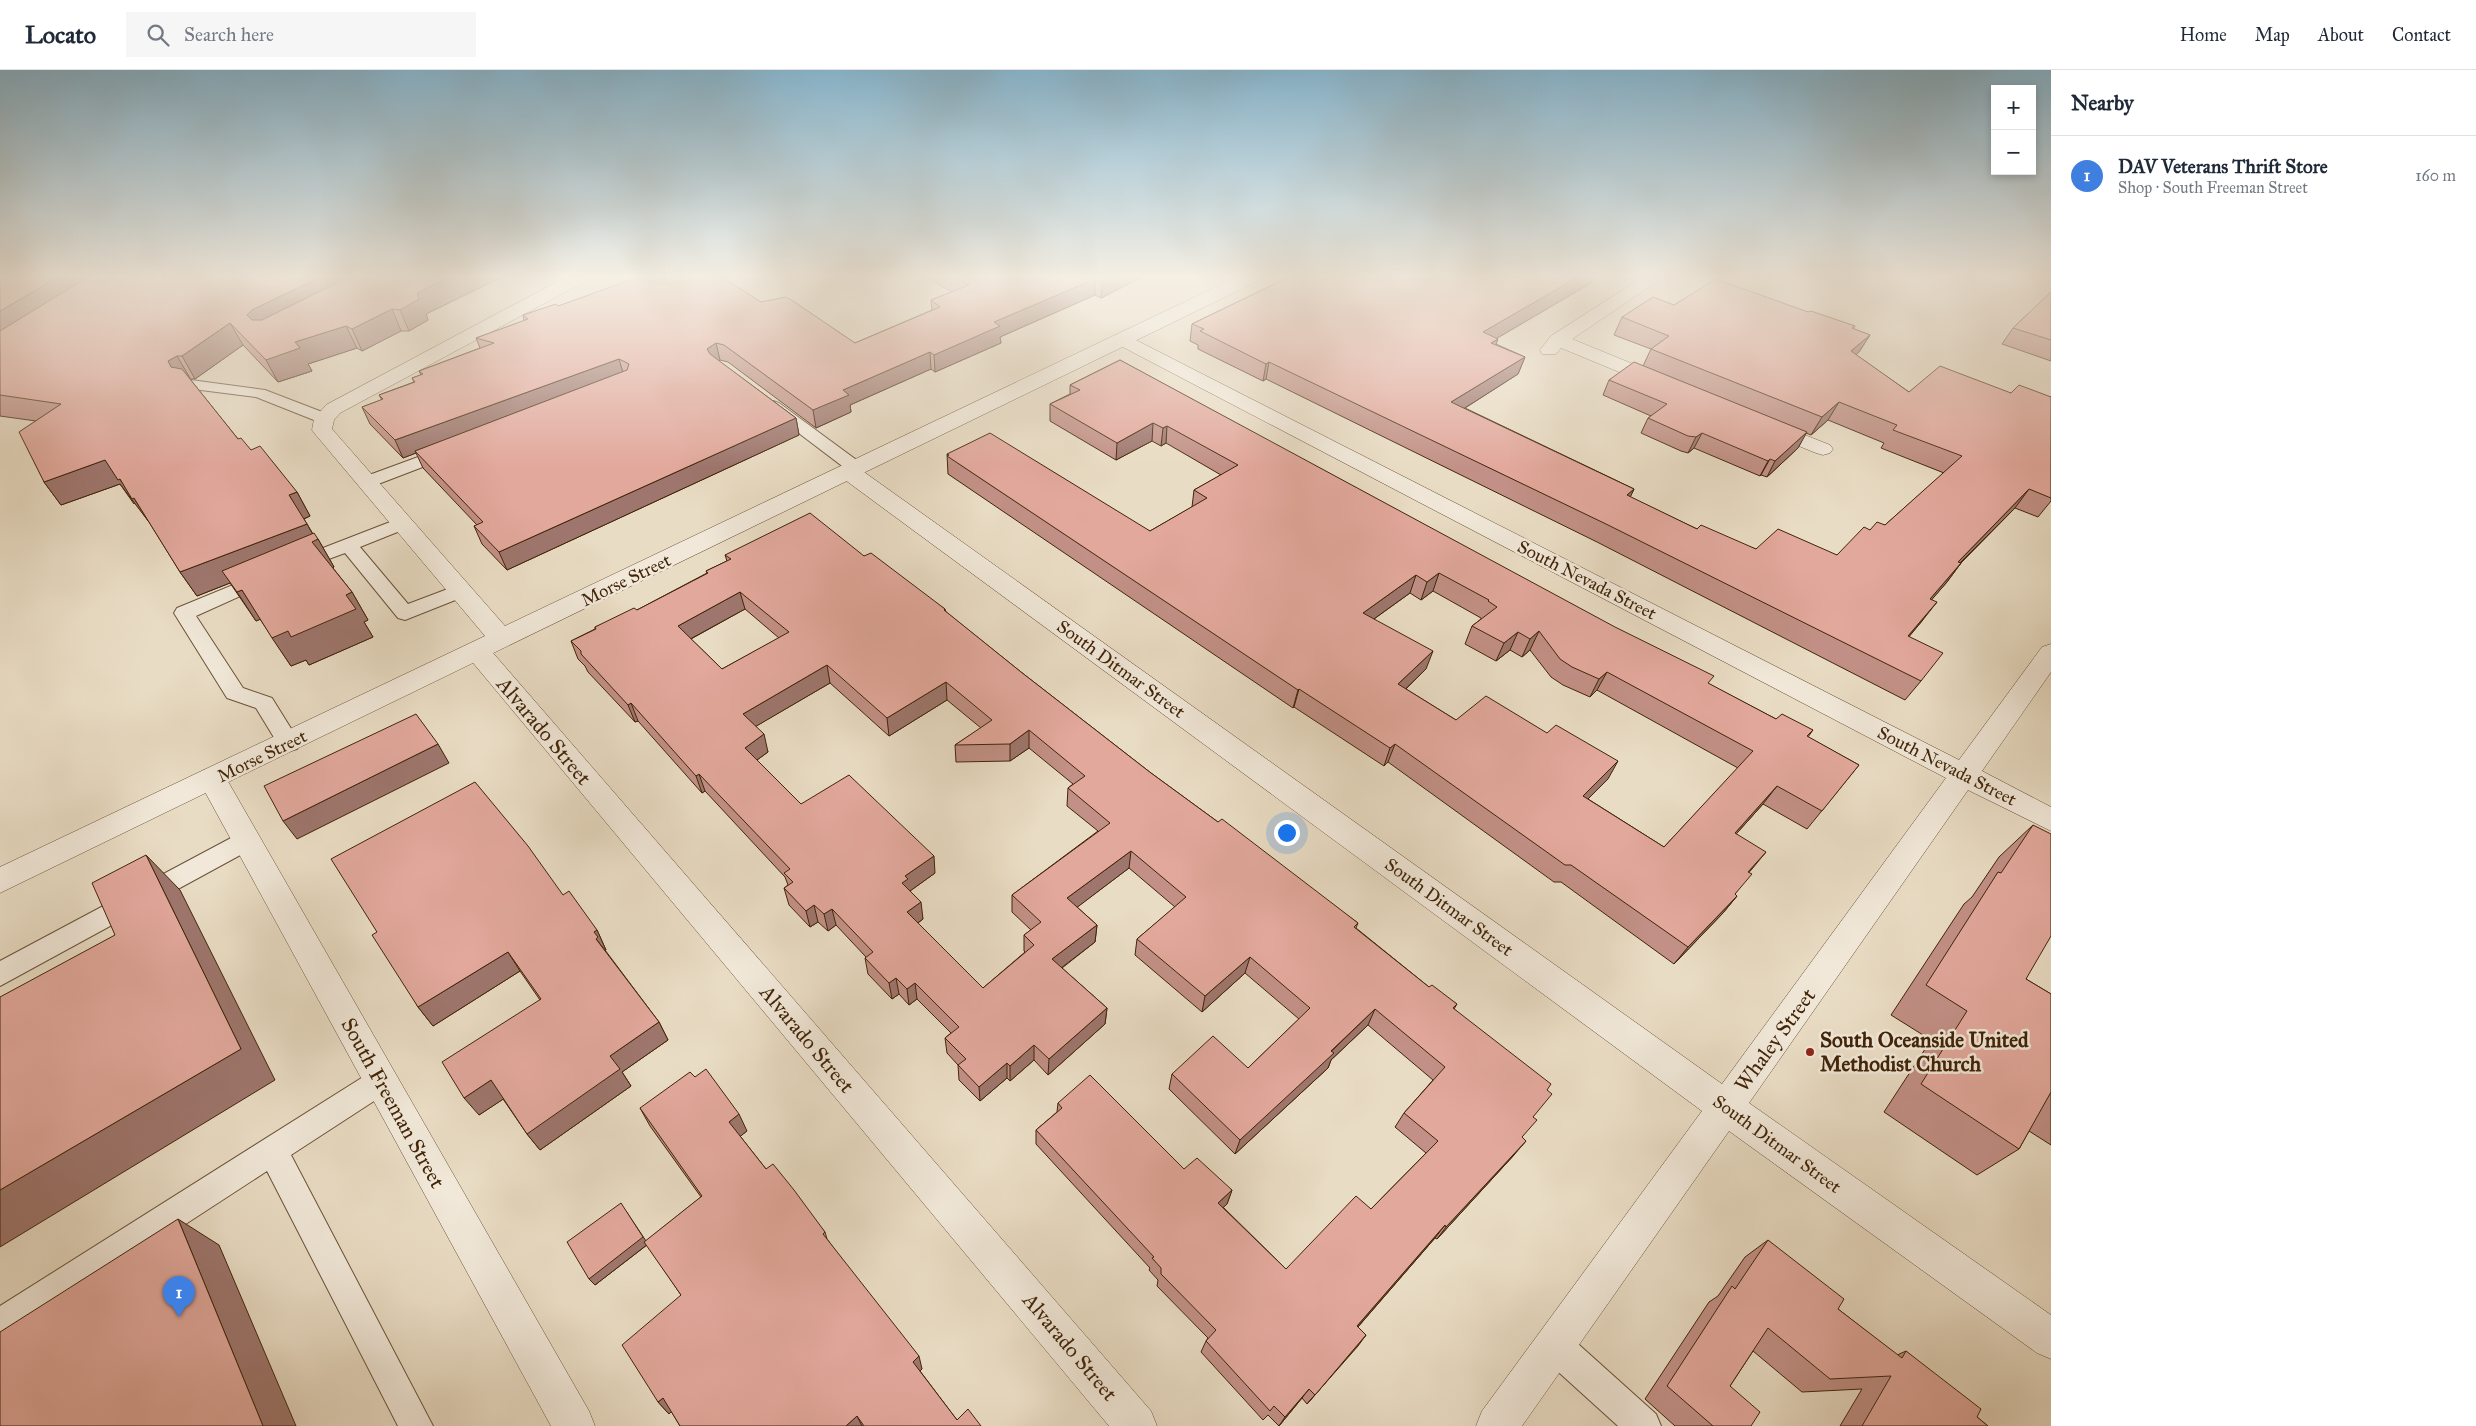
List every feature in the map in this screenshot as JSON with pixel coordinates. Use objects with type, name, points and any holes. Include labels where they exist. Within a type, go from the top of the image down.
[{"type":"street","points":[[324,419],[333,409],[463,340]]},
{"type":"street","name":"Morse Street","points":[[0,881],[1123,340]]},
{"type":"street","name":"South Nevada Street","points":[[1125,340],[2051,820]]},
{"type":"street","points":[[1560,340],[1553,345],[1676,388]]},
{"type":"street","name":"Alvarado Street","points":[[324,419],[322,430],[460,590],[490,646],[1136,1426]]},
{"type":"street","points":[[1750,419],[1823,449]]},
{"type":"street","name":"South Ditmar Street","points":[[853,470],[1726,1108],[2051,1339]]},
{"type":"street","name":"Whaley Street","points":[[1497,1426],[2051,653]]},
{"type":"street","name":"South Freeman Street","points":[[212,779],[574,1426]]},
{"type":"lane","points":[[191,385],[259,393],[324,419]]},
{"type":"lane","points":[[761,397],[853,470]]},
{"type":"lane","points":[[367,482],[459,447]]},
{"type":"lane","points":[[289,743],[264,704],[235,693],[184,613],[282,571],[403,523]]},
{"type":"lane","points":[[349,546],[405,613],[460,590]]},
{"type":"lane","points":[[0,974],[246,840]]},
{"type":"lane","points":[[0,1325],[381,1081]]},
{"type":"lane","points":[[272,1150],[416,1426]]},
{"type":"lane","points":[[1555,1346],[1644,1426]]},
{"type":"building","points":[[0,340],[205,340],[182,356],[177,356],[168,361],[171,367],[182,369],[238,439],[241,438],[251,450],[260,446],[297,492],[289,495],[307,524],[180,572],[134,498],[132,499],[120,479],[118,480],[105,460],[44,482],[19,432],[61,404],[0,395]]},
{"type":"building","points":[[247,340],[300,340],[295,342],[300,348],[266,360]]},
{"type":"building","points":[[484,340],[851,340],[855,343],[861,340],[968,340],[934,355],[930,352],[843,390],[849,395],[813,410],[724,345],[716,343],[707,349],[710,354],[796,418],[499,552],[474,526],[483,522],[415,451],[627,370],[629,364],[619,359],[395,440],[362,407],[383,399],[379,395],[415,382],[412,378],[423,374],[419,371],[494,343]]},
{"type":"building","points":[[1219,340],[1496,340],[1491,343],[1525,357],[1451,402],[1634,489],[1627,495],[1697,529],[1701,525],[1756,549],[1778,529],[1837,555],[1864,527],[1870,530],[1877,522],[1885,525],[1962,456],[1893,430],[1897,425],[1839,402],[1822,417],[1651,349],[1663,340],[1864,340],[1851,351],[1909,392],[1940,366],[2011,393],[2019,385],[2051,397],[2051,498],[2029,489],[1958,562],[1961,563],[1930,599],[1937,602],[1908,636],[1943,653],[1921,681],[1606,524],[1269,362],[1266,364]]},
{"type":"building","points":[[1120,360],[1615,627],[1714,676],[1708,683],[1776,719],[1782,714],[1813,730],[1807,736],[1859,765],[1822,811],[1777,786],[1735,833],[1766,852],[1748,872],[1752,874],[1735,894],[1737,896],[1688,947],[1571,865],[1565,865],[1395,744],[1390,748],[1298,690],[947,456],[949,455],[947,454],[990,433],[1150,531],[1207,498],[1194,490],[1238,465],[1167,426],[1163,428],[1153,423],[1117,443],[1050,404],[1080,390],[1070,385]],"holes":[[[1439,573],[1489,600],[1497,607],[1472,626],[1504,643],[1518,632],[1530,639],[1539,631],[1560,659],[1572,667],[1599,679],[1607,672],[1753,751],[1664,847],[1583,796],[1618,761],[1556,725],[1547,733],[1486,696],[1456,720],[1398,684],[1433,651],[1363,613],[1416,575],[1427,582]]]},
{"type":"building","points":[[1634,362],[1807,432],[1775,461],[1770,459],[1768,461],[1702,433],[1696,437],[1688,436],[1648,418],[1667,404],[1609,380]]},
{"type":"building","points":[[810,513],[864,556],[871,553],[945,609],[1021,672],[1151,773],[1218,822],[1222,819],[1358,923],[1354,927],[1429,987],[1432,985],[1457,1004],[1453,1008],[1551,1084],[1547,1090],[1552,1094],[1533,1117],[1537,1120],[1522,1137],[1526,1141],[1446,1227],[1445,1225],[1357,1326],[1366,1335],[1315,1395],[1309,1389],[1285,1417],[1274,1406],[1270,1411],[1206,1341],[1216,1330],[1161,1274],[1161,1268],[1152,1258],[1154,1257],[1036,1130],[1062,1108],[1058,1103],[1090,1075],[1184,1169],[1197,1158],[1232,1190],[1218,1203],[1286,1269],[1356,1196],[1371,1209],[1438,1141],[1404,1113],[1445,1067],[1375,1009],[1331,1051],[1334,1053],[1240,1140],[1172,1074],[1213,1036],[1248,1068],[1310,1008],[1250,957],[1205,996],[1137,939],[1186,897],[1131,851],[1067,898],[1097,925],[1052,959],[1107,1008],[1049,1059],[1034,1045],[1010,1066],[1007,1063],[979,1087],[958,1065],[966,1059],[945,1038],[959,1027],[915,983],[907,989],[896,978],[889,983],[865,958],[873,952],[832,909],[824,914],[814,905],[806,911],[784,888],[793,882],[784,873],[790,869],[699,774],[696,776],[631,703],[628,705],[571,641],[596,629],[595,627],[634,608],[637,610],[708,573],[706,571],[731,559],[725,555]],"holes":[[[740,592],[789,632],[722,669],[678,626]],[[827,665],[887,718],[946,682],[992,720],[955,745],[1010,744],[1029,730],[1085,776],[1068,788],[1110,823],[1012,895],[1041,922],[1024,935],[1034,945],[983,988],[907,912],[921,902],[902,883],[908,879],[905,876],[934,856],[849,775],[801,804],[745,748],[764,734],[743,714]]]},
{"type":"building","points":[[314,533],[318,539],[312,542],[352,592],[346,595],[356,609],[291,637],[288,631],[272,638],[242,590],[237,592],[222,571]]},
{"type":"building","points":[[416,714],[438,744],[283,821],[264,786]]},
{"type":"building","points":[[475,782],[528,846],[563,895],[569,891],[597,930],[594,932],[598,937],[596,939],[659,1022],[610,1056],[620,1069],[527,1134],[491,1080],[464,1098],[442,1062],[541,999],[508,952],[418,1007],[372,935],[377,932],[331,859]]},
{"type":"building","points":[[2033,825],[2051,834],[2051,936],[2026,979],[2051,994],[2051,1092],[2019,1149],[1921,1084],[1967,1011],[1926,985],[1998,872],[2001,873]]},
{"type":"building","points":[[146,855],[241,1049],[0,1190],[0,997],[115,935],[92,883]]},
{"type":"building","points":[[706,1069],[739,1114],[729,1122],[766,1169],[773,1164],[794,1190],[825,1232],[823,1234],[919,1356],[913,1362],[957,1420],[968,1409],[981,1426],[864,1426],[857,1416],[846,1426],[680,1426],[663,1398],[658,1402],[622,1345],[681,1295],[644,1242],[702,1196],[640,1108],[690,1072],[695,1077]]},
{"type":"building","points":[[621,1203],[643,1237],[589,1279],[567,1242]]},
{"type":"building","points":[[178,1219],[263,1426],[0,1426],[0,1332]]},
{"type":"building","points":[[1768,1240],[1844,1299],[1838,1309],[1902,1358],[1906,1351],[1981,1409],[1977,1417],[1988,1426],[1862,1426],[1891,1376],[1830,1379],[1768,1328],[1730,1386],[1760,1412],[1751,1426],[1713,1426],[1667,1386],[1732,1286],[1735,1289]]},
{"type":"place","name":"South Oceanside United Methodist Church","points":[[1810,1052]]},
{"type":"place","name":"DAV Veterans Thrift Store","points":[[179,1317]]}]
